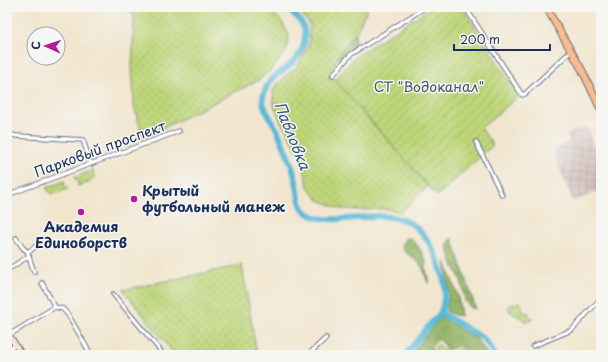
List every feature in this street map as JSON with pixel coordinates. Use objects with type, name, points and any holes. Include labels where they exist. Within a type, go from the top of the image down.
[{"type":"main road","points":[[546,7],[572,50],[592,88],[601,110]]},
{"type":"street","points":[[332,75],[350,55],[426,7]]},
{"type":"street","points":[[465,7],[522,95],[525,94],[572,50]]},
{"type":"street","name":"Парковый проспект","points":[[7,195],[179,131]]},
{"type":"street","points":[[7,134],[17,136],[83,140],[91,164]]},
{"type":"street","points":[[476,142],[502,195]]},
{"type":"street","points":[[16,238],[28,254],[34,272]]},
{"type":"street","points":[[7,270],[39,244]]},
{"type":"street","points":[[42,283],[55,307]]},
{"type":"street","points":[[113,294],[164,355]]},
{"type":"street","points":[[533,346],[572,330],[601,298]]},
{"type":"street","points":[[22,355],[8,334],[55,307],[63,309],[69,316],[91,355]]},
{"type":"street","points":[[308,355],[326,338]]},
{"type":"street","points":[[7,350],[16,345]]},
{"type":"shaded area","points":[[587,127],[601,165],[601,190],[573,202],[553,152],[569,141],[567,134]]},
{"type":"green space","points":[[127,7],[266,7],[281,20],[289,35],[287,50],[272,69],[259,80],[143,138],[134,106],[132,67],[134,16]]},
{"type":"green space","points":[[295,7],[368,7],[356,33],[342,49],[329,76],[335,80],[428,186],[401,212],[387,209],[341,209],[319,200],[308,187],[302,158],[281,122],[274,105],[273,90],[284,77],[297,67],[309,44],[310,25]]},
{"type":"green space","name":"СТ \"Водоканал\"","points":[[432,7],[462,7],[519,96],[481,128],[493,145],[437,196],[335,80],[356,56]]},
{"type":"green space","points":[[356,33],[350,53],[337,58],[342,49]]},
{"type":"green space","points":[[93,170],[94,178],[90,182],[78,186],[78,181],[74,178]]},
{"type":"green space","points":[[65,181],[64,186],[68,189],[51,194],[46,188]]},
{"type":"green space","points":[[407,238],[411,238],[420,249],[426,261],[428,283],[420,264],[403,249],[403,242]]},
{"type":"green space","points":[[452,238],[476,309],[471,308],[465,301],[461,280],[453,265],[447,246]]},
{"type":"green space","points":[[445,261],[458,296],[461,316],[454,315],[446,311],[449,293]]},
{"type":"green space","points":[[242,265],[257,355],[175,355],[123,290]]},
{"type":"green space","points":[[520,302],[524,313],[528,312],[530,318],[532,317],[532,320],[526,322],[510,312],[508,306]]},
{"type":"green space","points":[[440,317],[476,338],[488,355],[470,355],[459,346],[448,350],[439,339],[430,348],[440,355],[411,355]]},
{"type":"green space","points":[[438,344],[449,354],[459,349],[469,355],[444,355],[434,348]]},
{"type":"waterway","name":"Павловка","points":[[283,7],[291,12],[302,23],[305,40],[301,51],[294,61],[268,84],[263,101],[290,162],[302,207],[308,213],[316,217],[326,219],[348,219],[377,216],[404,220],[420,231],[425,237],[440,267],[445,287],[442,310],[405,355]]},
{"type":"waterway","name":"Павловка","points":[[441,313],[484,339],[495,355]]},
{"type":"place","name":"Крытый футбольный манеж","points":[[134,199]]},
{"type":"place","name":"Академия Единоборств","points":[[81,212]]}]
